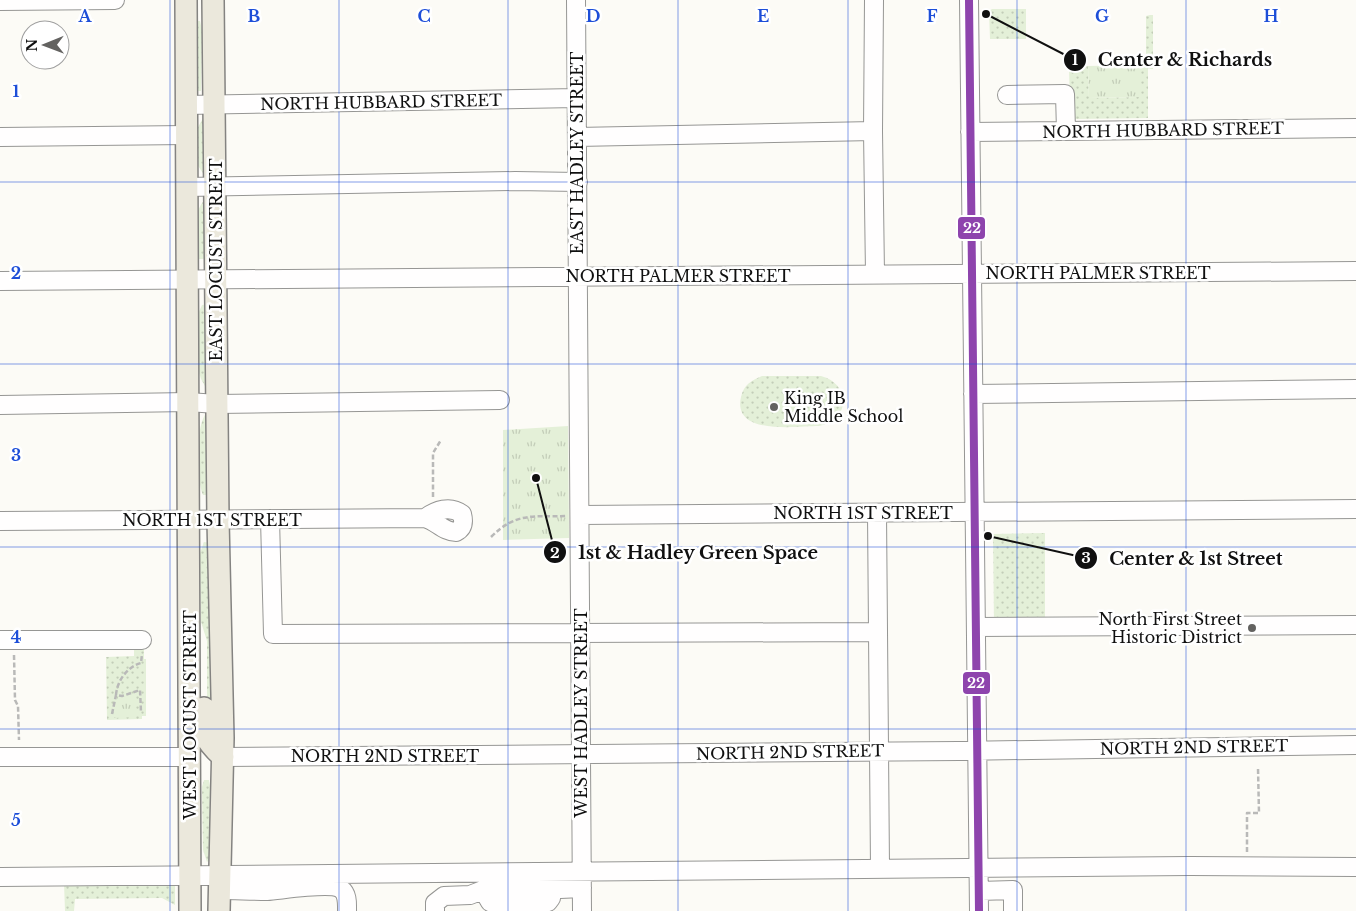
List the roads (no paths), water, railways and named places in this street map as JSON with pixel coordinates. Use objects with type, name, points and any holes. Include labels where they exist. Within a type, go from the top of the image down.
[{"type":"main road","name":"EAST LOCUST STREET","points":[[186,0],[189,520]]},
{"type":"main road","name":"EAST LOCUST STREET","points":[[213,0],[218,520]]},
{"type":"main road","name":"WEST LOCUST STREET","points":[[189,520],[190,911]]},
{"type":"main road","name":"WEST LOCUST STREET","points":[[218,520],[223,757],[219,911]]},
{"type":"main road","points":[[190,608],[203,643],[204,731],[210,746],[223,757]]},
{"type":"main road","points":[[190,757],[199,759],[212,775],[214,785],[212,862],[220,882]]},
{"type":"street","points":[[0,1],[116,0]]},
{"type":"street","name":"EAST HADLEY STREET","points":[[574,516],[578,276],[576,0]]},
{"type":"street","points":[[874,0],[875,274]]},
{"type":"street","points":[[969,0],[979,911]]},
{"type":"street","points":[[1007,96],[1065,94],[1066,131]]},
{"type":"street","name":"NORTH HUBBARD STREET","points":[[186,105],[576,98]]},
{"type":"street","name":"NORTH HUBBARD STREET","points":[[970,132],[1356,128]]},
{"type":"street","points":[[577,137],[873,131]]},
{"type":"street","points":[[0,137],[187,135]]},
{"type":"street","points":[[187,187],[578,182]]},
{"type":"street","name":"NORTH PALMER STREET","points":[[0,281],[1356,271]]},
{"type":"street","points":[[973,394],[1356,389]]},
{"type":"street","points":[[0,404],[188,402],[217,404],[500,400]]},
{"type":"street","name":"NORTH 1ST STREET","points":[[574,516],[1356,509]]},
{"type":"street","points":[[878,513],[877,632],[880,868]]},
{"type":"street","name":"WEST HADLEY STREET","points":[[574,516],[581,634],[582,911]]},
{"type":"street","name":"NORTH 1ST STREET","points":[[0,521],[425,518]]},
{"type":"street","points":[[270,519],[273,634],[877,632]]},
{"type":"street","points":[[976,627],[1356,625]]},
{"type":"street","points":[[0,640],[142,645]]},
{"type":"street","name":"NORTH 2ND STREET","points":[[223,757],[582,755],[1356,745]]},
{"type":"street","points":[[0,757],[190,757]]},
{"type":"street","points":[[220,882],[582,880],[880,868],[1356,867]]},
{"type":"street","points":[[0,877],[191,874],[264,891],[300,887],[336,888],[343,890],[347,896],[347,911]]},
{"type":"street","points":[[435,911],[435,903],[444,896],[470,895],[483,890],[488,884],[545,884],[555,891],[582,880]]},
{"type":"street","points":[[979,891],[1013,890],[1013,911]]},
{"type":"place","name":"Center & Richards","points":[[986,14]]},
{"type":"place","name":"King IB Middle School","points":[[774,407]]},
{"type":"place","name":"1st & Hadley Green Space","points":[[536,478]]},
{"type":"place","name":"Center & 1st Street","points":[[988,536]]},
{"type":"place","name":"North First Street Historic District","points":[[1252,628]]}]
